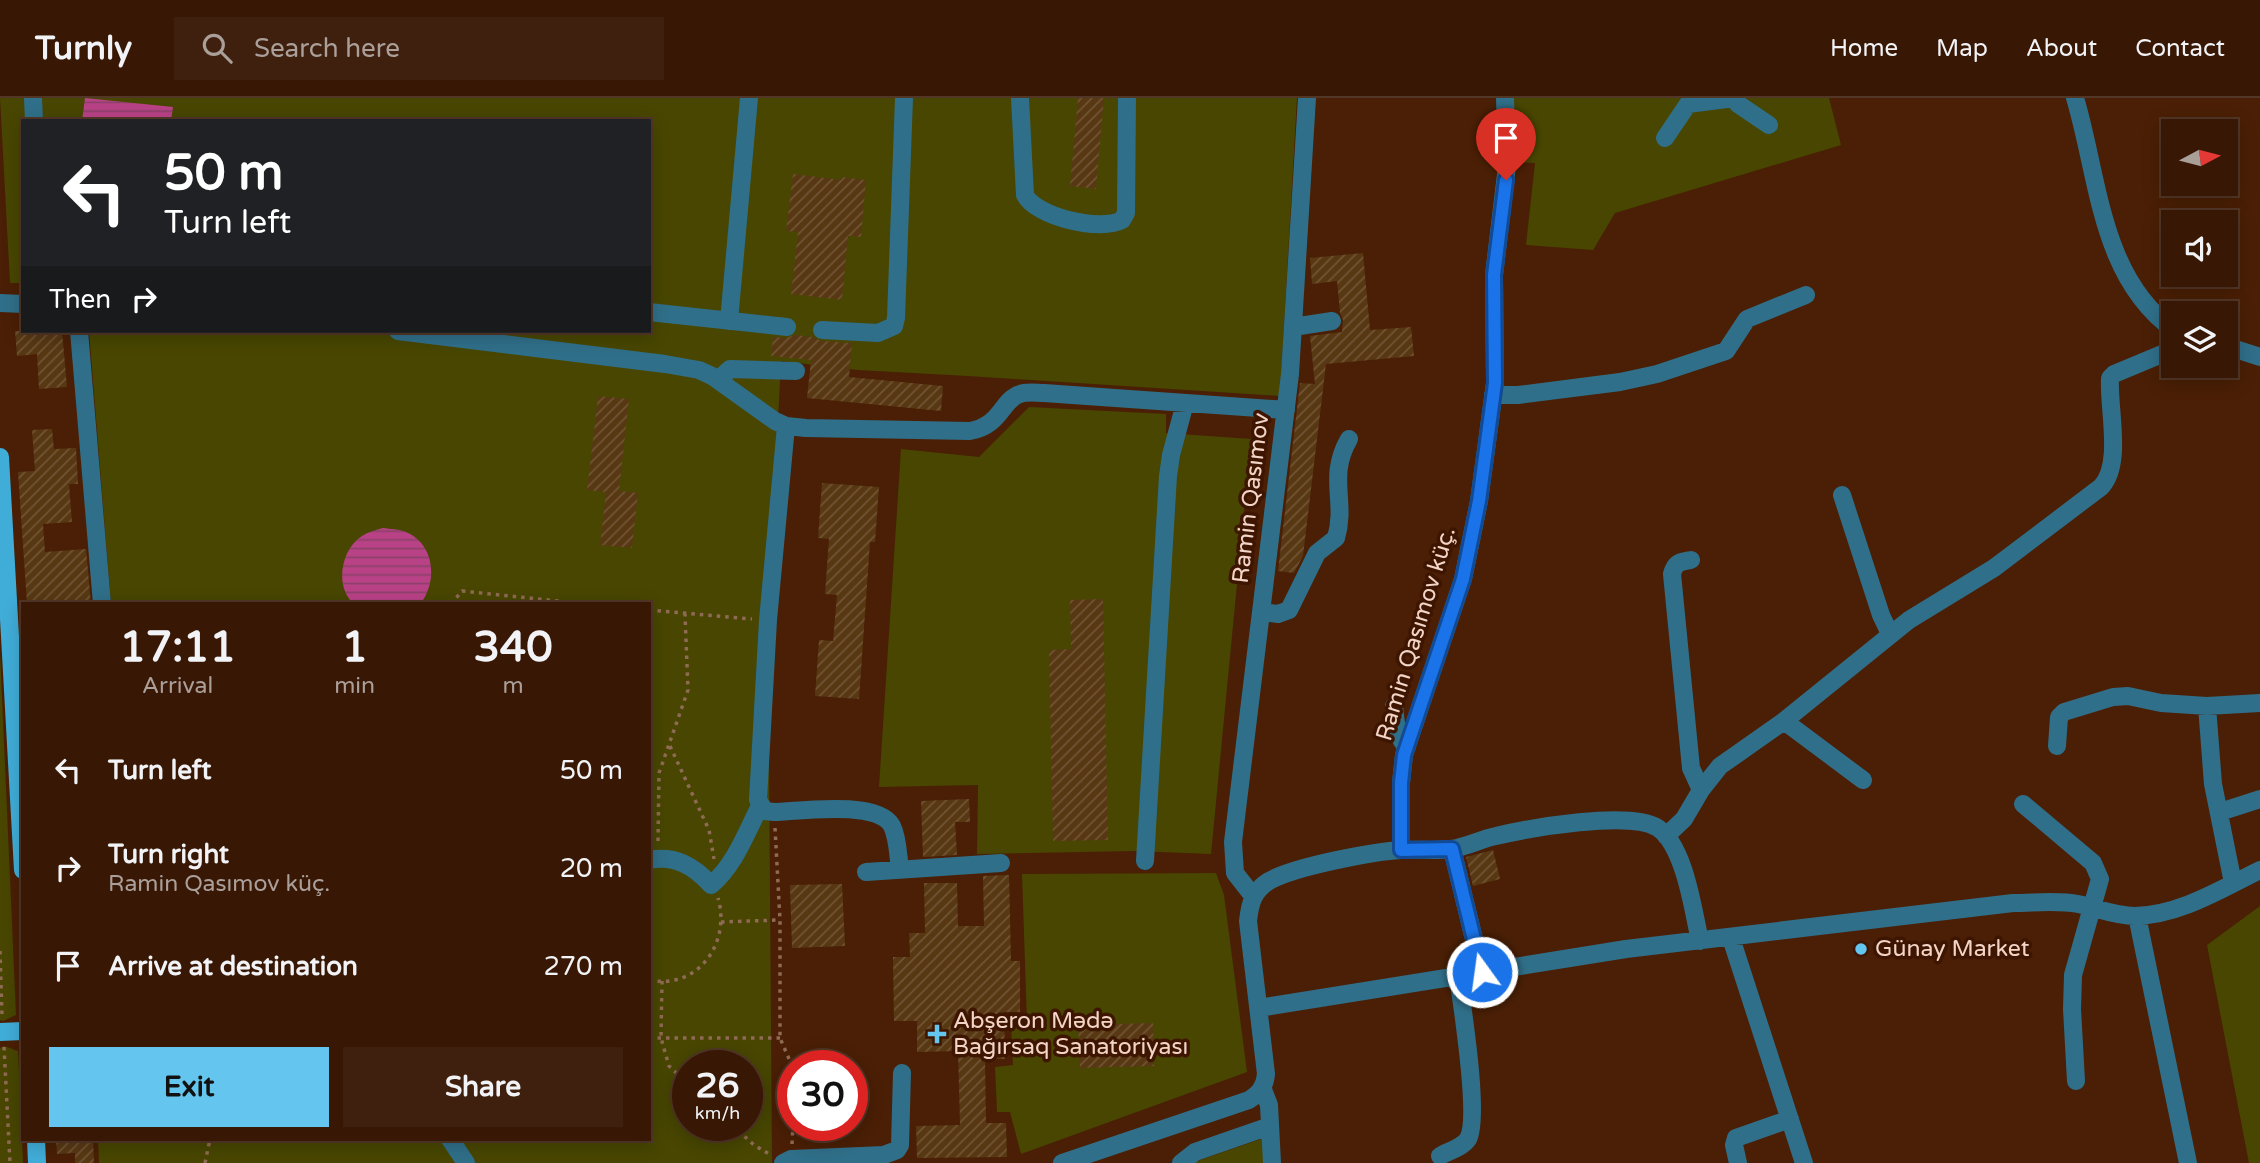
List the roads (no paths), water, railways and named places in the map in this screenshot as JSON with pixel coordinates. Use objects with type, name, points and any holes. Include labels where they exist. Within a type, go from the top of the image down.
[{"type":"main road","points":[[0,457],[21,838]]},
{"type":"main road","points":[[2,1032],[21,1031]]},
{"type":"main road","points":[[36,1141],[37,1163]]},
{"type":"street","points":[[33,98],[34,119]]},
{"type":"street","points":[[729,321],[749,98]]},
{"type":"street","points":[[822,330],[878,333],[894,326],[904,98]]},
{"type":"street","points":[[1020,98],[1025,195],[1029,203],[1039,210],[1079,222],[1106,225],[1122,220],[1127,205],[1127,98]]},
{"type":"street","name":"Ramin Qasımov","points":[[1253,896],[1235,873],[1233,842],[1286,410],[1307,98]]},
{"type":"street","name":"Ramin Qasımov küç.","points":[[1401,850],[1401,783],[1407,747],[1463,579],[1479,501],[1496,368],[1494,275],[1507,166],[1505,98]]},
{"type":"street","points":[[1665,138],[1688,104],[1735,98],[1738,104],[1769,125]]},
{"type":"street","points":[[2075,98],[2117,258],[2142,300],[2161,321]]},
{"type":"street","points":[[1493,396],[1620,382],[1657,374],[1720,354],[1730,347],[1741,324],[1747,318],[1806,295]]},
{"type":"street","points":[[0,303],[21,304]]},
{"type":"street","points":[[651,312],[787,327]]},
{"type":"street","points":[[1293,327],[1332,321]]},
{"type":"street","points":[[79,333],[102,602]]},
{"type":"street","points":[[414,333],[699,370],[718,380],[775,421],[786,426],[806,428],[970,431],[989,425],[1012,399],[1021,393],[1286,410]]},
{"type":"street","points":[[2238,350],[2260,357]]},
{"type":"street","points":[[1666,836],[1684,819],[1701,790],[1720,766],[1784,721],[1890,634],[1994,568],[2108,480],[2112,460],[2110,378],[2161,354]]},
{"type":"street","points":[[718,380],[730,369],[796,371]]},
{"type":"street","points":[[1145,861],[1168,476],[1185,403]]},
{"type":"street","points":[[767,809],[757,791],[768,620],[786,426]]},
{"type":"street","points":[[1261,612],[1278,614],[1289,610],[1317,553],[1336,538],[1340,513],[1338,469],[1340,454],[1349,439]]},
{"type":"street","points":[[1842,495],[1881,615],[1890,634]]},
{"type":"street","points":[[1691,560],[1679,562],[1672,574],[1691,768],[1701,790]]},
{"type":"street","points":[[2057,746],[2059,717],[2064,712],[2097,700],[2128,696],[2161,703],[2207,706],[2260,703]]},
{"type":"street","points":[[1394,706],[1397,732],[1407,747]]},
{"type":"street","points":[[2207,706],[2212,771],[2233,883]]},
{"type":"street","points":[[1784,721],[1863,780]]},
{"type":"street","points":[[2220,812],[2260,799]]},
{"type":"street","points":[[2024,804],[2093,863],[2100,879],[2073,975],[2076,1081]]},
{"type":"street","points":[[767,809],[860,810],[879,814],[892,827],[900,869]]},
{"type":"street","points":[[653,859],[673,859],[715,882],[731,864],[767,809]]},
{"type":"street","points":[[1062,1163],[1249,1100],[1258,1094],[1266,1073],[1248,932],[1250,907],[1253,896],[1268,882],[1288,873],[1364,855],[1401,850],[1452,849],[1508,833],[1610,819],[1645,822],[1666,836],[1681,866],[1700,941]]},
{"type":"street","points":[[1452,849],[1482,972]]},
{"type":"street","points":[[866,872],[1001,863]]},
{"type":"street","points":[[1259,1008],[1626,949],[2013,903],[2063,902],[2137,916],[2169,911],[2204,898],[2260,870]]},
{"type":"street","points":[[2137,916],[2188,1163]]},
{"type":"street","points":[[1731,938],[1804,1163]]},
{"type":"street","points":[[1440,1156],[1465,1143],[1470,1136],[1472,1123],[1470,1078],[1458,976]]},
{"type":"street","points":[[783,1162],[791,1159],[884,1155],[897,1150],[900,1145],[902,1073]]},
{"type":"street","points":[[1262,1087],[1269,1105],[1272,1163]]},
{"type":"street","points":[[1738,1163],[1734,1145],[1736,1138],[1790,1119]]},
{"type":"street","points":[[1181,1163],[1195,1152],[1270,1126]]},
{"type":"street","points":[[451,1141],[466,1163]]},
{"type":"place","name":"Günay Market","points":[[1861,949]]},
{"type":"place","name":"Abşeron Mədə Bağırsaq Sanatoriyası","points":[[937,1034]]}]
